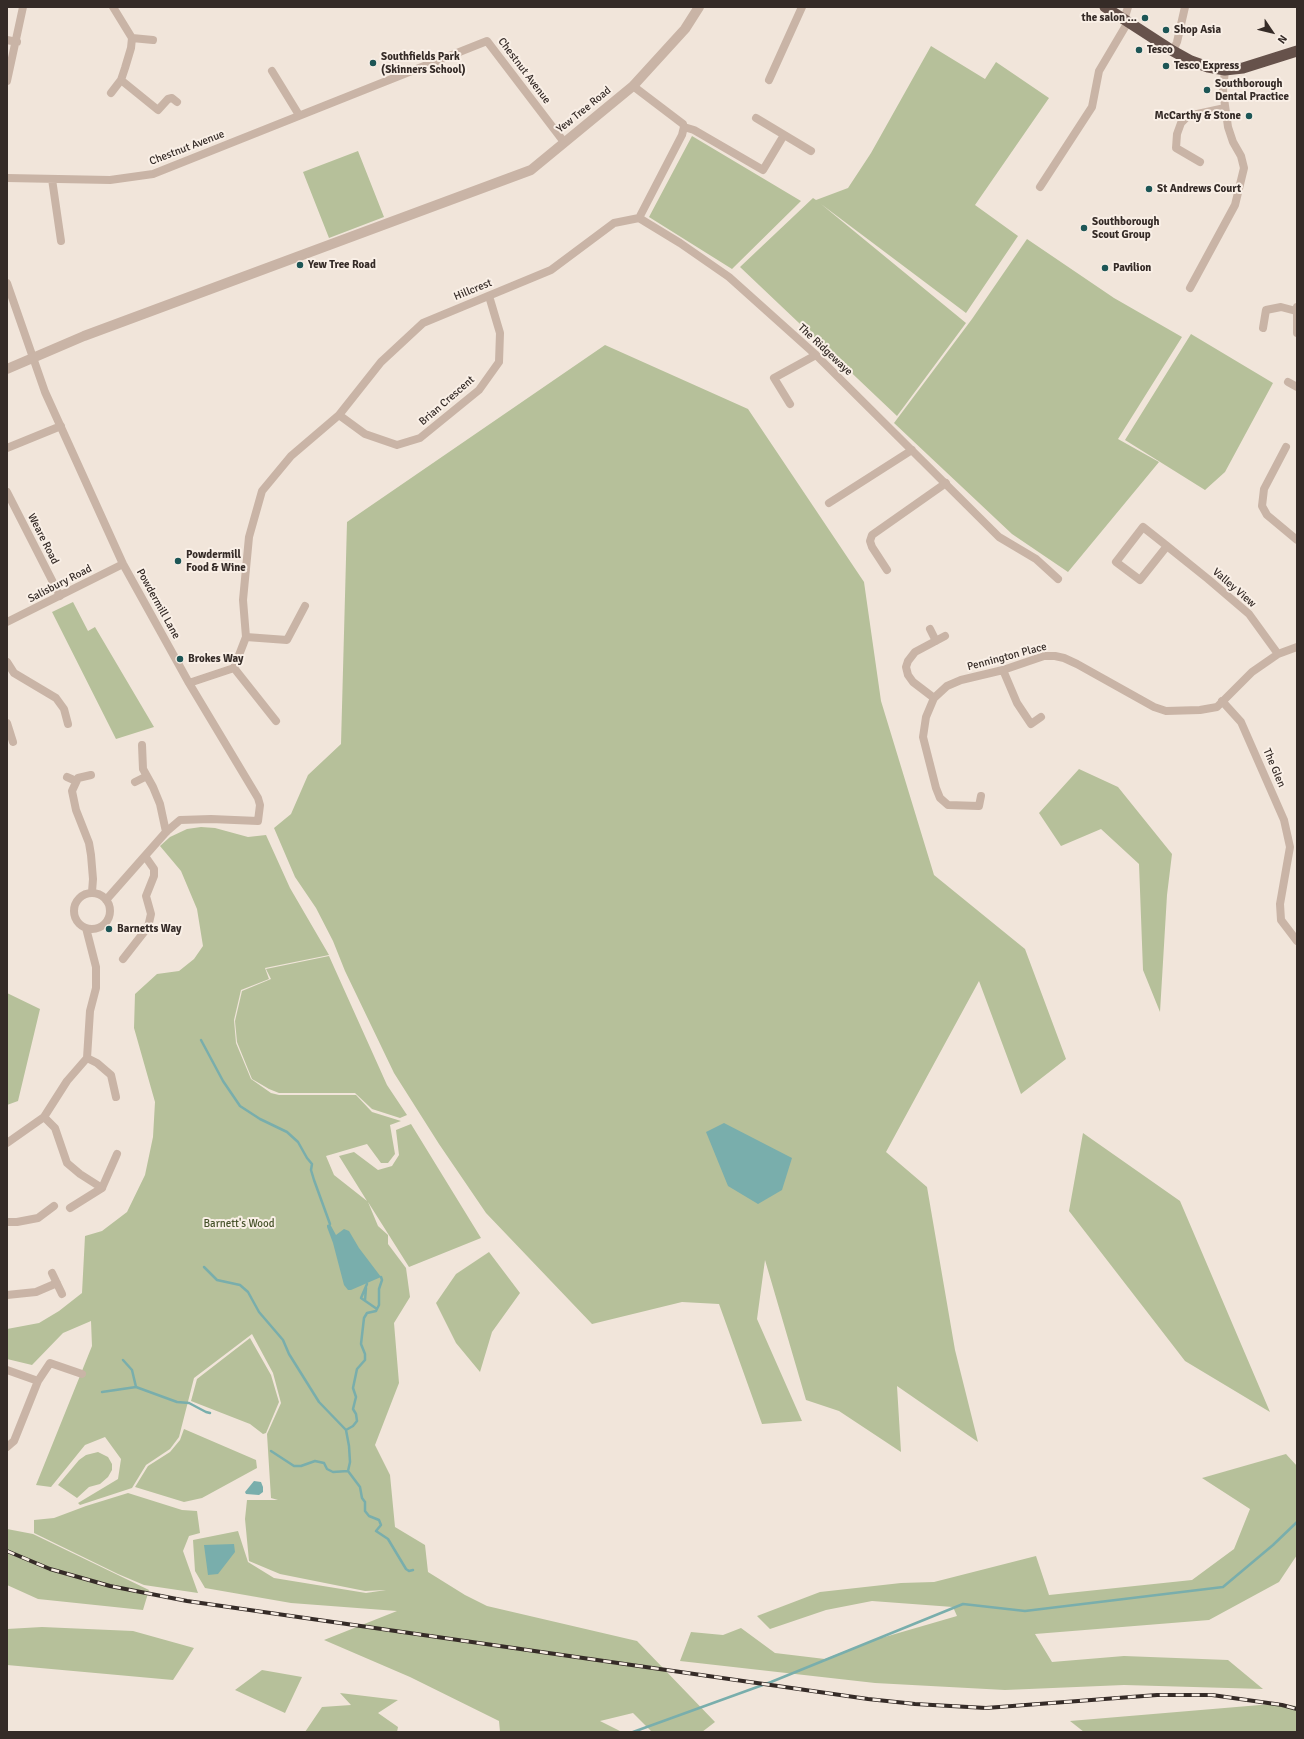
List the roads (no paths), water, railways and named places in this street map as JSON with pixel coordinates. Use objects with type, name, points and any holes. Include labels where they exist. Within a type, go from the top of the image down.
[{"type":"highway","points":[[1105,7],[1190,61],[1208,67],[1225,70],[1249,66],[1297,51]]},
{"type":"street","points":[[7,81],[17,42],[23,7]]},
{"type":"street","points":[[111,93],[121,80],[127,62],[132,38],[113,7]]},
{"type":"street","name":"Yew Tree Road","points":[[7,369],[84,336],[531,170],[633,86],[685,29],[699,7]]},
{"type":"street","points":[[769,80],[802,7]]},
{"type":"street","points":[[1040,187],[1092,107],[1099,71],[1126,21],[1128,7]]},
{"type":"street","points":[[1173,51],[1177,42],[1185,7]]},
{"type":"street","points":[[132,38],[153,40]]},
{"type":"street","points":[[7,40],[17,42]]},
{"type":"street","name":"Chestnut Avenue","points":[[7,178],[110,180],[153,174],[487,41],[564,142]]},
{"type":"street","points":[[1190,288],[1235,205],[1244,168],[1241,156],[1233,142],[1228,127],[1223,91],[1225,70]]},
{"type":"street","points":[[272,71],[299,115]]},
{"type":"street","points":[[121,80],[158,110],[168,99],[172,98],[177,102]]},
{"type":"street","points":[[633,86],[684,127],[694,130],[763,170],[784,135]]},
{"type":"street","points":[[1200,162],[1176,148],[1177,134],[1181,123],[1188,116],[1225,108]]},
{"type":"street","points":[[756,118],[812,151]]},
{"type":"street","points":[[639,218],[682,135],[684,127]]},
{"type":"street","points":[[52,179],[61,241]]},
{"type":"street","name":"Hillcrest","points":[[339,415],[381,362],[423,323],[551,270],[614,223],[639,218]]},
{"type":"street","name":"The Ridgewaye","points":[[639,218],[680,243],[729,277],[816,356],[999,537],[1036,559],[1058,579]]},
{"type":"street","name":"Powdermill Lane","points":[[7,286],[32,357],[61,426],[123,564],[189,683],[258,798],[260,805],[258,821],[211,819],[180,820],[166,832],[106,900]]},
{"type":"street","name":"Brian Crescent","points":[[339,415],[365,434],[397,445],[420,438],[479,390],[499,362],[500,333],[489,296]]},
{"type":"street","points":[[1263,328],[1266,310],[1280,307],[1296,309],[1297,334]]},
{"type":"street","points":[[790,404],[774,378],[816,356]]},
{"type":"street","points":[[1288,382],[1297,387]]},
{"type":"street","points":[[234,668],[246,637],[243,600],[249,537],[262,491],[291,456],[339,415]]},
{"type":"street","points":[[7,448],[61,426]]},
{"type":"street","points":[[1286,447],[1264,488],[1262,506],[1267,515],[1297,540]]},
{"type":"street","points":[[829,503],[912,450]]},
{"type":"street","points":[[887,570],[872,547],[870,541],[872,535],[946,483]]},
{"type":"street","name":"Weare Road","points":[[7,492],[60,596]]},
{"type":"street","name":"Valley View","points":[[1167,546],[1140,580],[1116,562],[1143,528],[1167,546],[1249,614],[1278,654]]},
{"type":"street","name":"Salisbury Road","points":[[7,622],[123,564]]},
{"type":"street","points":[[246,637],[288,640],[305,606]]},
{"type":"street","points":[[930,629],[936,641]]},
{"type":"street","points":[[934,698],[913,682],[908,675],[906,667],[908,661],[915,652],[945,636]]},
{"type":"street","name":"Pennington Place","points":[[981,796],[979,806],[948,805],[940,798],[928,762],[923,737],[926,717],[934,698],[947,686],[961,680],[1003,670],[1044,656],[1055,656],[1064,658],[1154,707],[1174,711],[1200,710],[1217,707],[1252,672],[1278,654],[1297,647]]},
{"type":"street","points":[[7,662],[9,672],[56,698],[64,709],[68,724]]},
{"type":"street","points":[[189,683],[234,668]]},
{"type":"street","points":[[234,668],[276,721]]},
{"type":"street","points":[[1003,670],[1017,703],[1031,724],[1041,717]]},
{"type":"street","name":"The Glen","points":[[1222,701],[1241,722],[1284,820],[1290,848],[1280,904],[1281,920],[1297,941]]},
{"type":"street","points":[[7,723],[13,742]]},
{"type":"street","points":[[142,745],[143,769],[160,804],[166,832]]},
{"type":"street","points":[[91,775],[78,778],[72,791],[73,800],[89,843],[93,879],[92,892]]},
{"type":"street","points":[[135,782],[147,776]]},
{"type":"street","points":[[68,777],[76,781]]},
{"type":"street","points":[[123,959],[148,927],[151,914],[146,896],[154,876],[154,869],[145,856]]},
{"type":"street","points":[[92,892],[98,894],[106,900],[110,911],[106,921],[98,928],[86,928],[77,922],[73,910],[77,900],[92,892]]},
{"type":"street","points":[[7,1143],[44,1117],[66,1081],[87,1058],[90,1011],[96,988],[96,967],[86,928]]},
{"type":"street","points":[[87,1058],[97,1063],[111,1075],[116,1096]]},
{"type":"street","points":[[44,1117],[55,1128],[67,1163],[80,1174],[102,1188]]},
{"type":"street","points":[[70,1208],[102,1188],[117,1154]]},
{"type":"street","points":[[7,1222],[17,1222],[38,1218],[54,1206]]},
{"type":"street","points":[[52,1273],[62,1294]]},
{"type":"street","points":[[7,1295],[36,1292],[57,1283]]},
{"type":"street","points":[[7,1447],[14,1441],[38,1381],[50,1363],[82,1374]]},
{"type":"street","points":[[7,1370],[38,1381]]},
{"type":"water","points":[[724,1123],[792,1158],[782,1190],[758,1204],[728,1186],[706,1132]]},
{"type":"water","points":[[330,1224],[336,1235],[344,1229],[349,1231],[359,1248],[381,1277],[348,1290],[344,1285],[333,1243],[327,1227],[327,1225]]},
{"type":"water","points":[[254,1481],[261,1482],[263,1492],[259,1495],[246,1494],[245,1492]]},
{"type":"water","points":[[234,1544],[235,1552],[218,1574],[208,1575],[204,1545]]},
{"type":"waterway","points":[[201,1040],[223,1081],[240,1106],[260,1119],[287,1132],[298,1142],[312,1164],[311,1170],[330,1224]]},
{"type":"waterway","points":[[204,1267],[217,1280],[240,1285],[248,1292],[259,1312],[283,1340],[289,1354],[319,1402],[346,1430],[350,1462],[348,1471],[360,1487],[362,1498],[365,1502],[365,1511],[369,1516],[379,1520],[381,1525],[376,1531],[388,1539],[406,1569],[409,1571],[413,1570]]},
{"type":"waterway","points":[[346,1430],[353,1426],[357,1421],[356,1414],[353,1409],[356,1397],[353,1388],[357,1369],[365,1360],[365,1354],[361,1344],[364,1318],[367,1313],[376,1311],[379,1305],[379,1289],[382,1280],[381,1277]]},
{"type":"waterway","points":[[367,1284],[361,1298],[377,1309]]},
{"type":"waterway","points":[[365,1300],[366,1288]]},
{"type":"waterway","points":[[123,1360],[132,1370],[136,1387],[177,1402],[189,1403],[210,1413]]},
{"type":"waterway","points":[[102,1392],[136,1387]]},
{"type":"waterway","points":[[271,1451],[294,1466],[301,1466],[315,1461],[324,1463],[327,1469],[333,1472],[348,1471]]},
{"type":"waterway","points":[[633,1732],[771,1682],[963,1604],[1025,1611],[1223,1587],[1273,1545],[1297,1522]]},
{"type":"railway","points":[[7,1551],[50,1569],[110,1586],[187,1601],[868,1699],[915,1704],[986,1708],[1157,1695],[1212,1695],[1282,1705],[1297,1709]]},
{"type":"place","name":"the salon ...","points":[[1145,18]]},
{"type":"place","name":"Shop Asia","points":[[1166,30]]},
{"type":"place","name":"Tesco","points":[[1139,50]]},
{"type":"place","name":"Southfields Park (Skinners School)","points":[[373,63]]},
{"type":"place","name":"Tesco Express","points":[[1166,66]]},
{"type":"place","name":"Southborough Dental Practice","points":[[1207,90]]},
{"type":"place","name":"McCarthy & Stone","points":[[1249,116]]},
{"type":"place","name":"St Andrews Court","points":[[1149,189]]},
{"type":"place","name":"Southborough Scout Group","points":[[1084,228]]},
{"type":"place","name":"Yew Tree Road","points":[[300,265]]},
{"type":"place","name":"Pavilion","points":[[1105,268]]},
{"type":"place","name":"Powdermill Food & Wine","points":[[178,561]]},
{"type":"place","name":"Brokes Way","points":[[180,659]]},
{"type":"place","name":"Barnetts Way","points":[[109,929]]},
{"type":"park label","name":"Barnett's Wood","points":[[239,1224]]}]
